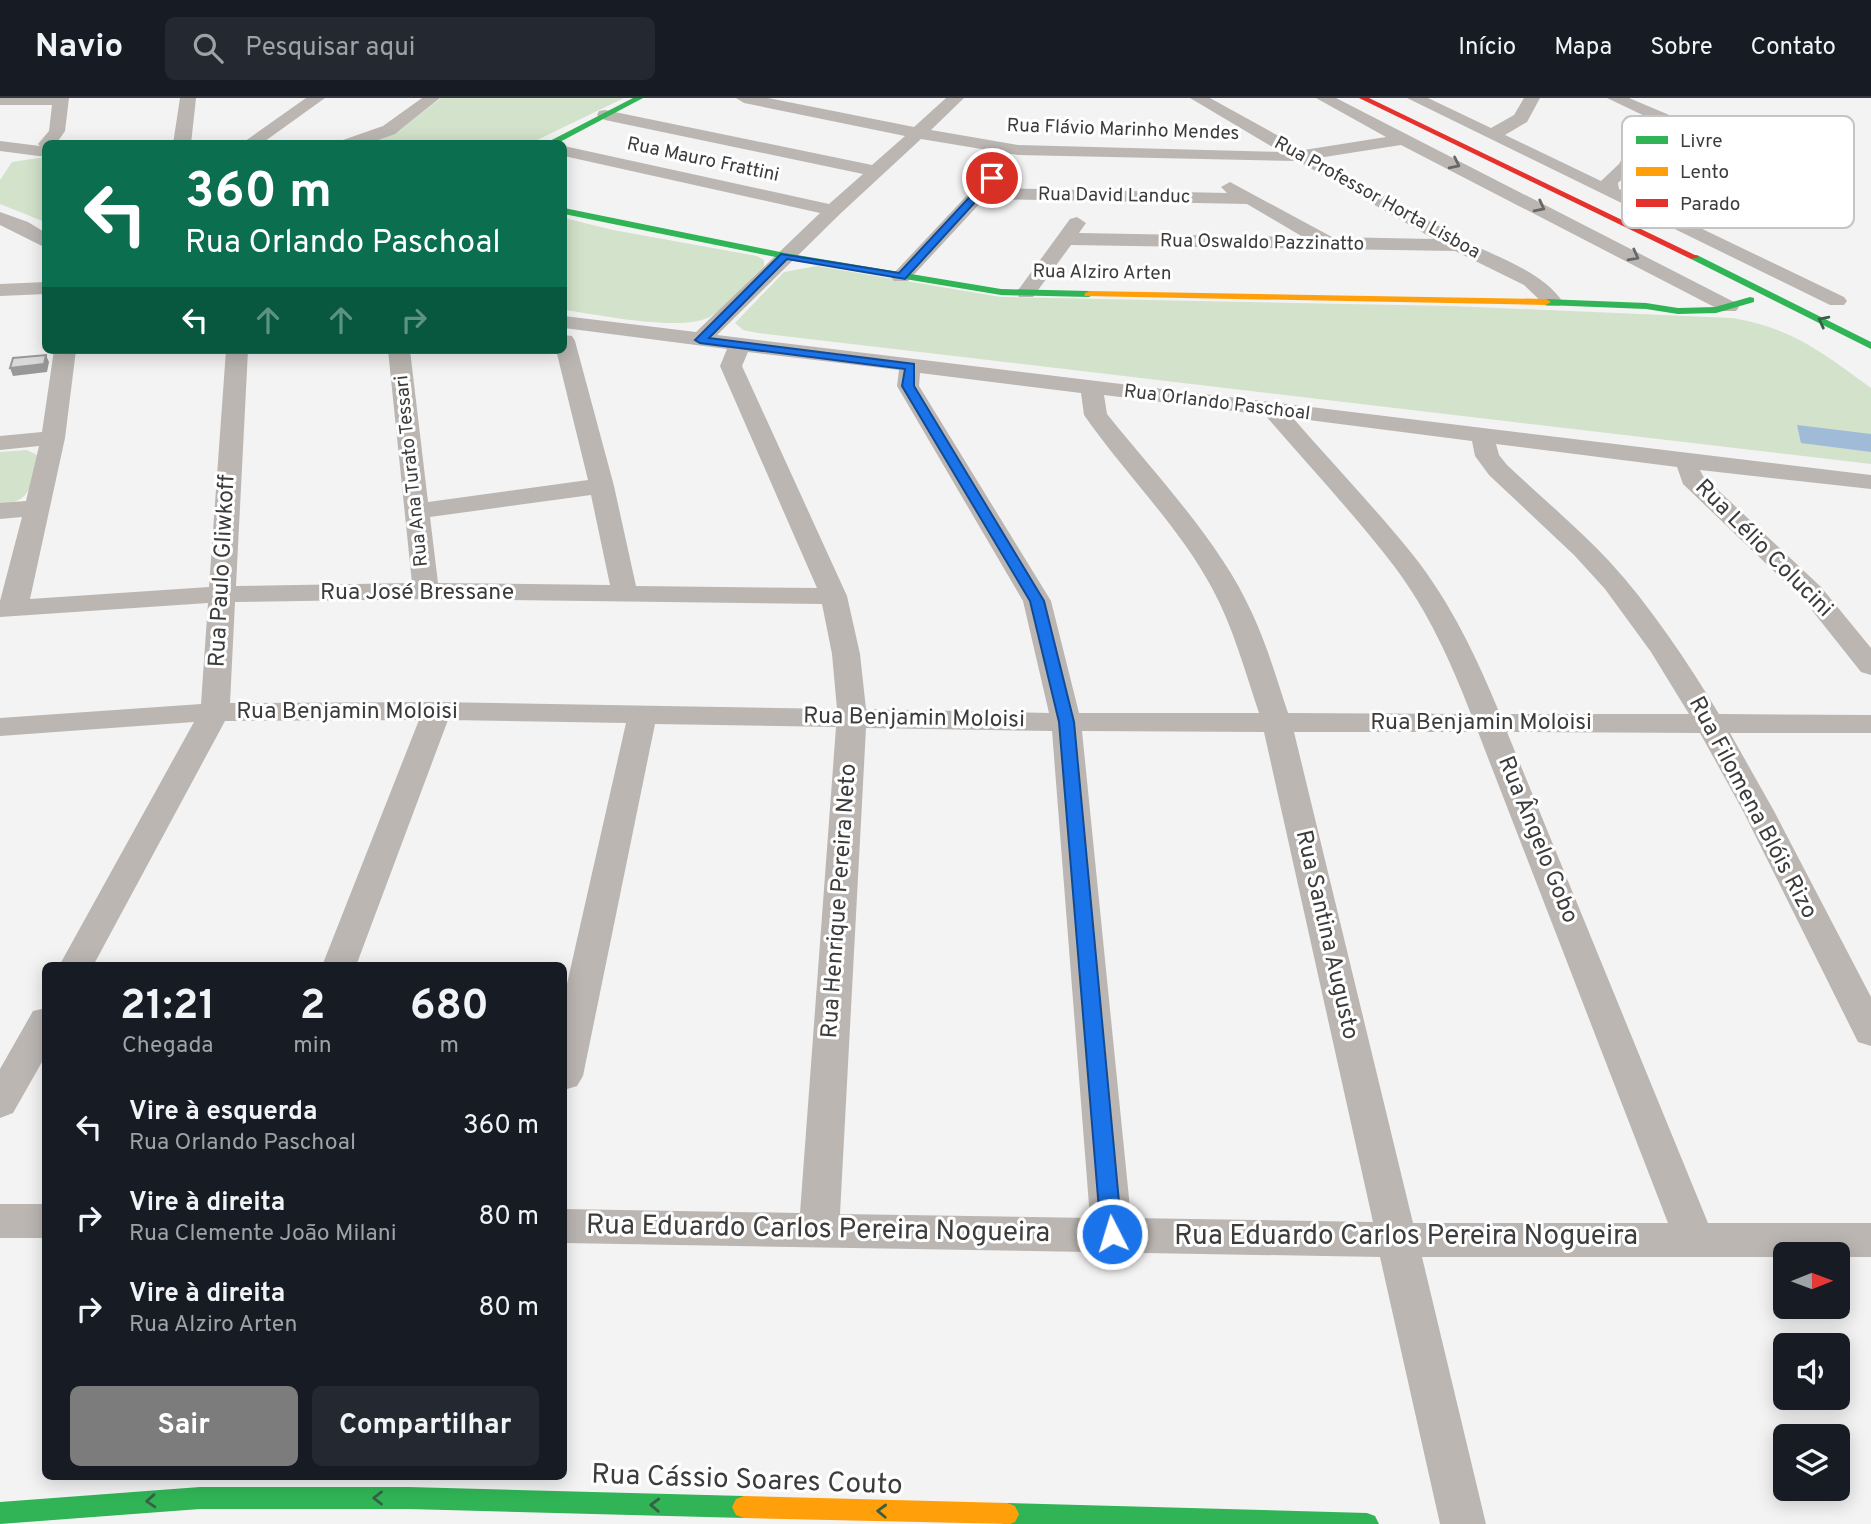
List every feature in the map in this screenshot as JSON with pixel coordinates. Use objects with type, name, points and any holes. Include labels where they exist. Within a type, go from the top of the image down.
[{"type":"street","points":[[256,140],[317,98]]},
{"type":"street","points":[[360,140],[389,130],[432,98]]},
{"type":"street","points":[[556,140],[639,98]]},
{"type":"street","name":"Rua Flávio Marinho Mendes","points":[[744,98],[917,133],[1018,150],[1301,156],[1404,139]]},
{"type":"street","points":[[700,340],[833,210],[955,98]]},
{"type":"street","name":"Rua Professor Horta Lisboa","points":[[1198,98],[1459,245],[1531,281],[1553,302]]},
{"type":"street","points":[[1324,98],[1506,189],[1707,295],[1771,295]]},
{"type":"street","points":[[1363,98],[1572,201],[1611,226],[1827,343]]},
{"type":"street","points":[[1387,110],[1408,98]]},
{"type":"street","points":[[1415,98],[1622,197]]},
{"type":"street","points":[[1492,135],[1521,118],[1532,98]]},
{"type":"street","points":[[1615,98],[1658,116]]},
{"type":"street","points":[[0,100],[61,99],[57,131],[50,140]]},
{"type":"street","points":[[182,140],[187,104],[209,100]]},
{"type":"street","points":[[605,115],[876,170]]},
{"type":"street","points":[[0,162],[7,147],[42,148]]},
{"type":"street","points":[[901,277],[1018,150]]},
{"type":"street","name":"Rua Mauro Frattini","points":[[567,152],[833,210]]},
{"type":"street","points":[[1182,154],[1248,199],[1333,245]]},
{"type":"street","points":[[1609,191],[1609,182],[1622,171]]},
{"type":"street","name":"Rua David Landuc","points":[[979,192],[1248,199]]},
{"type":"street","points":[[1027,293],[1065,239],[1100,196]]},
{"type":"street","name":"Rua Alziro Arten","points":[[567,212],[785,256],[1002,292],[1553,302],[1646,306],[1678,311],[1716,310],[1738,293]]},
{"type":"street","points":[[0,218],[21,226],[42,239]]},
{"type":"street","points":[[1684,228],[1717,248],[1771,295],[1871,346]]},
{"type":"street","points":[[1686,228],[1837,301]]},
{"type":"street","name":"Rua Oswaldo Pazzinatto","points":[[1065,239],[1459,245]]},
{"type":"street","points":[[0,290],[42,288]]},
{"type":"street","points":[[1738,293],[1758,315]]},
{"type":"street","name":"Rua Alziro Arten","points":[[1646,306],[1707,295]]},
{"type":"street","name":"Rua Orlando Paschoal","points":[[567,322],[1692,463],[1871,482]]},
{"type":"street","name":"Rua Henrique Pereira Neto","points":[[739,346],[731,366],[834,596],[846,653],[852,716],[819,1229]]},
{"type":"street","points":[[567,352],[603,486],[625,595]]},
{"type":"street","points":[[7,608],[38,508],[53,438],[64,354]]},
{"type":"street","name":"Rua Paulo Gliwkoff","points":[[78,962],[215,712],[237,354]]},
{"type":"street","name":"Rua Ana Turato Tessari","points":[[399,354],[426,591]]},
{"type":"street","points":[[911,367],[908,386],[1037,601],[1066,722],[1112,1234]]},
{"type":"street","name":"Rua Santina Augusto","points":[[1092,389],[1096,415],[1204,553],[1239,612],[1277,723],[1463,1524]]},
{"type":"street","name":"Rua Ângelo Gobo","points":[[1272,409],[1404,561],[1428,596],[1463,658],[1694,1238]]},
{"type":"street","name":"Rua Filomena Blóis Rizo","points":[[1483,436],[1487,456],[1498,470],[1578,545],[1628,601],[1711,724],[1871,1032]]},
{"type":"street","points":[[0,443],[53,438]]},
{"type":"street","name":"Rua Lélio Colucini","points":[[1692,463],[1688,469],[1692,479],[1812,593],[1871,666]]},
{"type":"street","points":[[418,511],[603,486]]},
{"type":"street","points":[[0,511],[38,508]]},
{"type":"street","name":"Rua José Bressane","points":[[7,608],[221,594],[426,591],[834,596]]},
{"type":"street","points":[[341,962],[437,711]]},
{"type":"street","name":"Rua Benjamin Moloisi","points":[[0,727],[215,712],[437,711],[642,716],[852,716],[1066,722],[1871,724]]},
{"type":"street","points":[[567,1062],[642,716]]},
{"type":"street","points":[[0,1103],[42,1028]]},
{"type":"street","points":[[0,1221],[42,1220]]},
{"type":"street","name":"Rua Eduardo Carlos Pereira Nogueira","points":[[567,1226],[1397,1240],[1871,1240]]},
{"type":"street","name":"Rua Cássio Soares Couto","points":[[0,1513],[200,1498],[408,1505],[1367,1524]]},
{"type":"green space","points":[[441,98],[624,98],[537,140],[377,140],[399,131]]},
{"type":"green space","points":[[42,157],[42,221],[0,204],[0,180],[12,162]]},
{"type":"green space","points":[[567,219],[613,230],[757,256],[764,260],[764,266],[713,315],[683,323],[567,310]]},
{"type":"green space","points":[[817,266],[1001,297],[1451,306],[1732,318],[1754,322],[1790,335],[1822,353],[1871,388],[1871,464],[758,333],[743,330],[735,323],[784,272]]},
{"type":"green space","points":[[27,450],[37,455],[29,490],[19,499],[0,505],[0,452]]},
{"type":"water","points":[[1797,425],[1871,434],[1871,452],[1801,443]]},
{"type":"building","points":[[46,355],[44,364],[10,368],[13,358]]},
{"type":"traffic: fast","points":[[556,140],[639,98]]},
{"type":"traffic: fast","points":[[567,212],[785,256],[1001,292],[1089,294]]},
{"type":"traffic: fast","points":[[1694,257],[1871,346]]},
{"type":"traffic: fast","points":[[1546,302],[1646,306],[1678,311],[1716,310],[1750,300]]},
{"type":"traffic: fast","points":[[0,1513],[200,1498],[409,1498],[744,1507]]},
{"type":"traffic: fast","points":[[1007,1514],[1367,1524]]},
{"type":"traffic: slow","points":[[1089,294],[1546,302]]},
{"type":"traffic: slow","points":[[744,1507],[1007,1514]]},
{"type":"traffic: jam","points":[[1363,98],[1622,222]]},
{"type":"traffic: jam","points":[[1634,228],[1694,257]]},
{"type":"route","points":[[992,178],[901,277],[785,256],[700,340],[911,367],[908,386],[1037,601],[1066,722],[1112,1234]]}]
